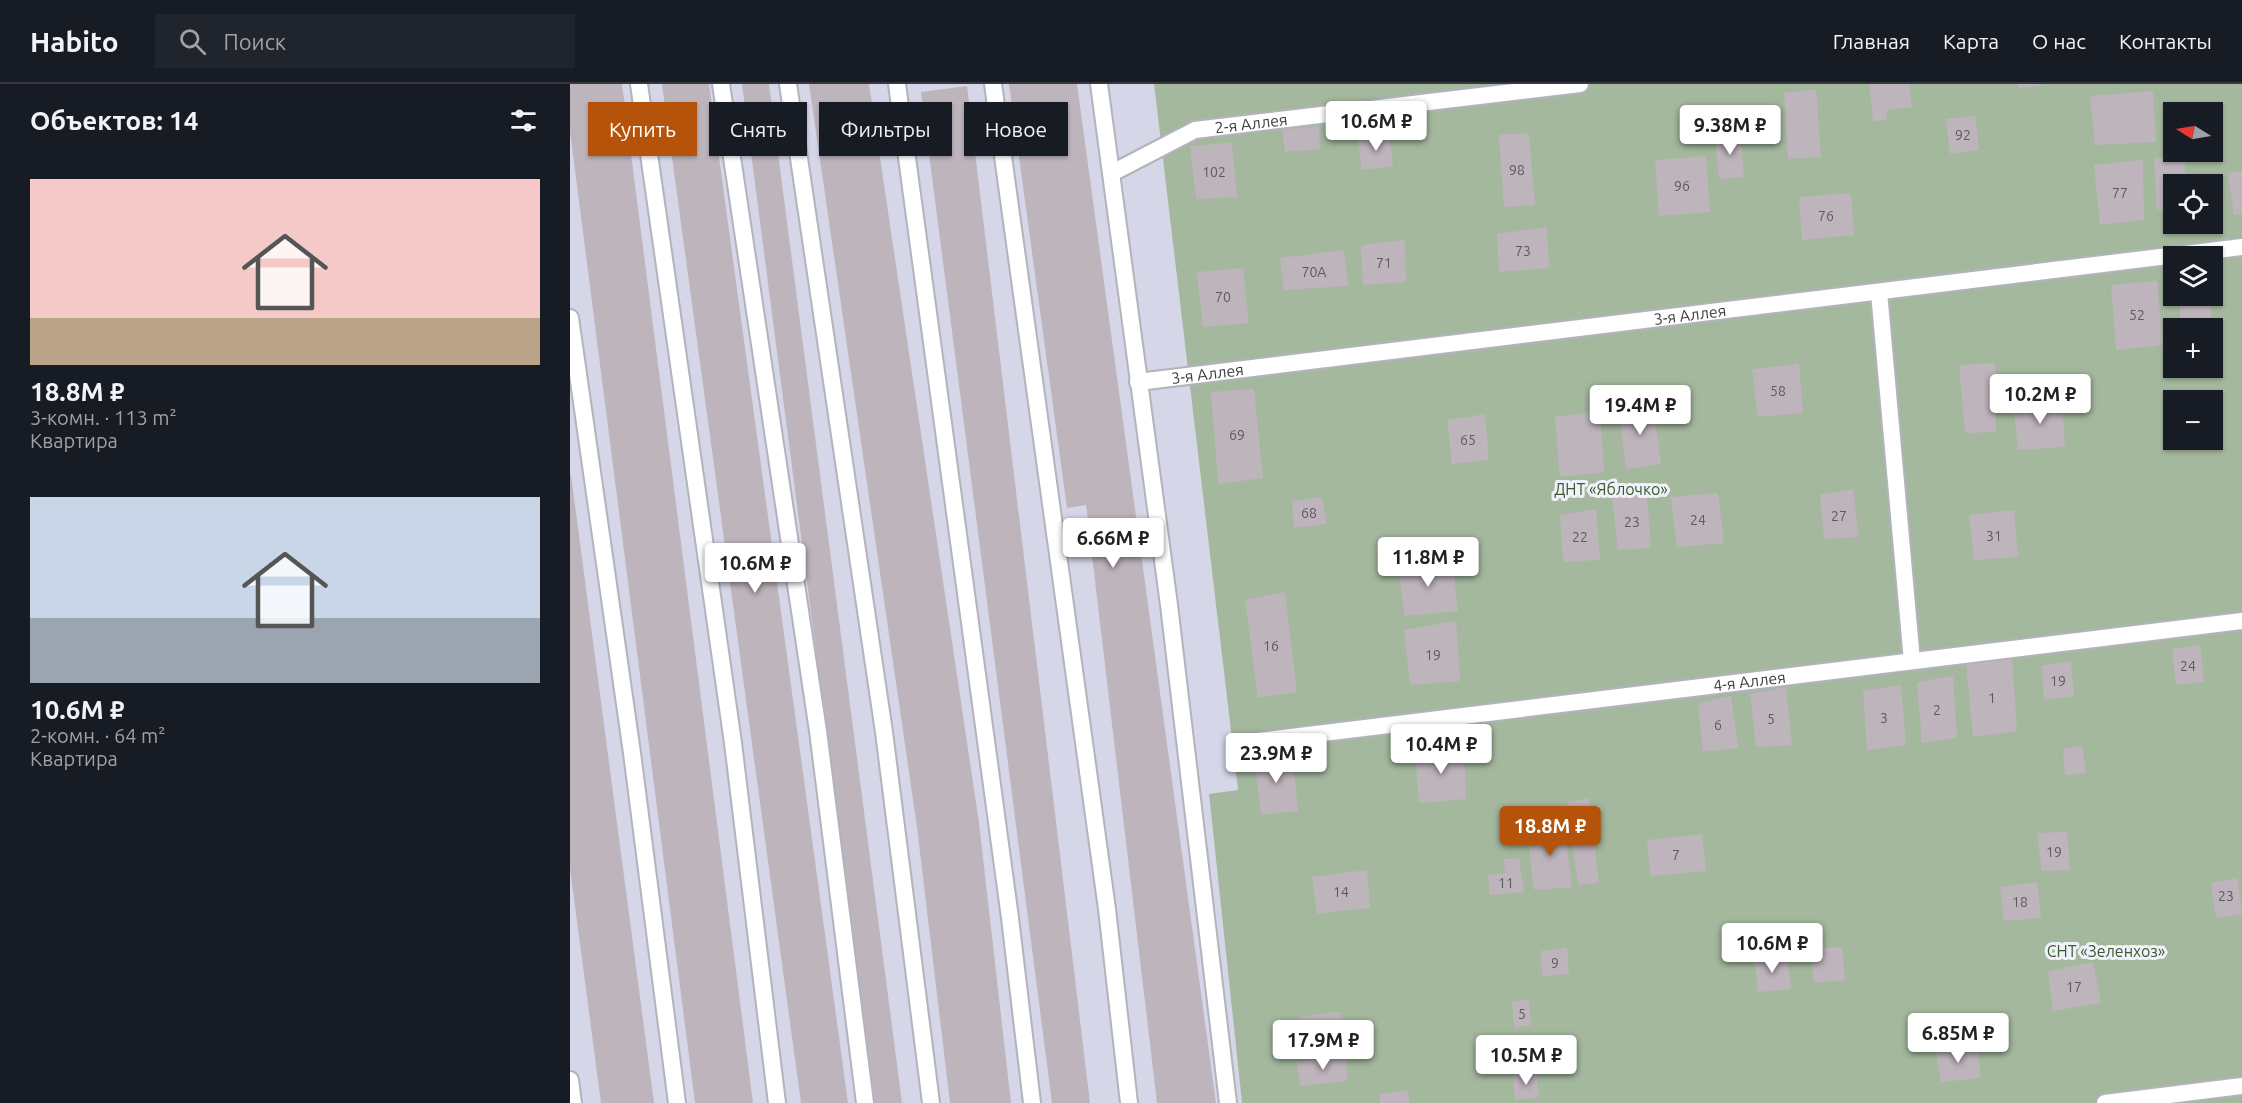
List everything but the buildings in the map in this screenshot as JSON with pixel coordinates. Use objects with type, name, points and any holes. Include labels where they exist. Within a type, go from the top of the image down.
[{"type":"lane","points":[[639,84],[733,743],[777,1103]]},
{"type":"lane","points":[[721,84],[817,720],[865,1103]]},
{"type":"lane","points":[[788,84],[884,732],[931,1103]]},
{"type":"lane","points":[[897,84],[1010,918],[1032,1103]]},
{"type":"lane","points":[[993,84],[1107,909],[1129,1103]]},
{"type":"lane","points":[[1099,84],[1170,616],[1228,1103]]},
{"type":"lane","name":"2-я Аллея","points":[[1112,173],[1195,130],[1580,84]]},
{"type":"lane","name":"3-я Аллея","points":[[1138,382],[2242,247]]},
{"type":"lane","points":[[1879,292],[1912,661]]},
{"type":"lane","points":[[570,318],[632,753],[677,1103]]},
{"type":"lane","name":"4-я Аллея","points":[[1258,741],[2242,621]]},
{"type":"lane","points":[[570,1080],[573,1103]]},
{"type":"lane","points":[[2105,1103],[2242,1086]]},
{"type":"shaded area","points":[[570,84],[1154,84],[1238,791],[1209,794],[1242,1103],[570,1103]]},
{"type":"green space","name":"ДНТ «Яблочко»","points":[[1154,84],[2242,84],[2242,1103],[1242,1103],[1209,794],[1238,790]]},
{"type":"park label","name":"СНТ «Зеленхоз»","points":[[2106,951]]}]
